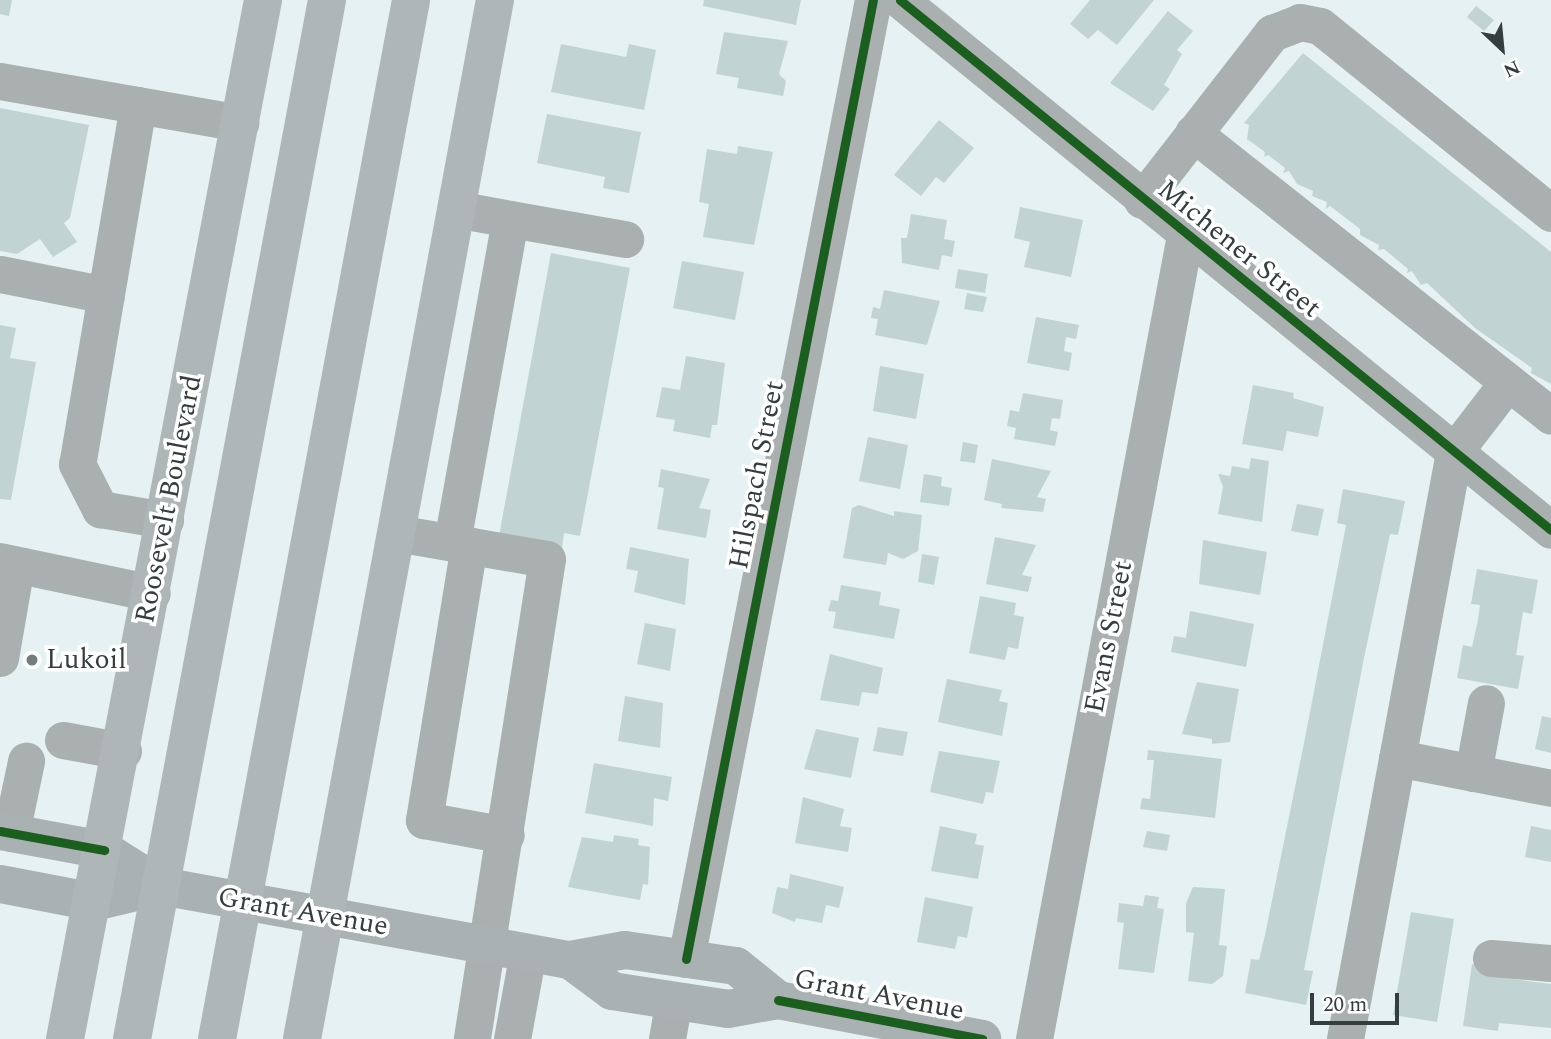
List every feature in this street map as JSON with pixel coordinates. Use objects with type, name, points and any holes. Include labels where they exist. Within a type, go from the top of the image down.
[{"type":"highway","name":"Roosevelt Boulevard","points":[[65,1039],[104,850],[262,0]]},
{"type":"highway","points":[[132,1039],[327,0]]},
{"type":"highway","points":[[217,1039],[411,0]]},
{"type":"highway","points":[[474,0],[478,91]]},
{"type":"highway","points":[[302,1039],[495,0]]},
{"type":"main road","name":"Grant Avenue","points":[[6,832],[104,850],[161,886],[570,960],[625,950],[736,966],[778,1000]]},
{"type":"main road","name":"Grant Avenue","points":[[0,884],[94,902],[161,886]]},
{"type":"main road","name":"Grant Avenue","points":[[570,960],[612,991],[728,1009],[778,1000],[982,1039]]},
{"type":"street","name":"Hilspach Street","points":[[685,958],[873,0]]},
{"type":"street","name":"Michener Street","points":[[900,0],[1142,200],[1551,530]]},
{"type":"street","points":[[1142,200],[1272,33],[1300,22],[1320,26],[1551,213]]},
{"type":"street","points":[[0,81],[240,123]]},
{"type":"street","points":[[138,105],[77,464],[100,509],[165,520]]},
{"type":"street","points":[[1193,133],[1551,416]]},
{"type":"street","points":[[456,209],[625,239]]},
{"type":"street","points":[[506,835],[424,820],[460,544],[510,219]]},
{"type":"street","name":"Evans Street","points":[[1034,1039],[1185,235]]},
{"type":"street","points":[[0,274],[106,295]]},
{"type":"street","points":[[1345,1039],[1454,452],[1508,382]]},
{"type":"street","points":[[396,533],[547,559],[489,946],[472,1039]]},
{"type":"street","points":[[0,658],[8,563],[152,593]]},
{"type":"street","points":[[1473,773],[1486,703]]},
{"type":"street","points":[[63,740],[122,751]]},
{"type":"street","points":[[1397,758],[1551,788]]},
{"type":"street","points":[[6,832],[26,761]]},
{"type":"street","points":[[512,1039],[528,952]]},
{"type":"street","points":[[1491,958],[1551,963]]},
{"type":"street","points":[[667,1039],[674,1001]]},
{"type":"building","points":[[0,0],[12,0],[9,16],[0,14]]},
{"type":"building","points":[[704,0],[801,0],[796,25],[703,6]]},
{"type":"building","points":[[1090,0],[1154,0],[1117,45],[1098,30],[1088,39],[1070,24]]},
{"type":"building","points":[[1476,6],[1494,20],[1484,31],[1467,17]]},
{"type":"building","points":[[1168,11],[1193,31],[1177,50],[1182,54],[1164,85],[1170,89],[1153,111],[1110,83]]},
{"type":"building","points":[[724,32],[788,41],[779,74],[786,81],[783,96],[737,88],[739,78],[716,74]]},
{"type":"building","points":[[561,44],[626,57],[629,44],[656,50],[644,110],[551,92]]},
{"type":"building","points":[[1303,53],[1551,252],[1551,384],[1531,373],[1532,368],[1475,328],[1427,283],[1421,285],[1412,271],[1407,273],[1408,269],[1384,249],[1378,250],[1379,245],[1360,235],[1360,229],[1330,206],[1326,209],[1327,202],[1312,196],[1313,191],[1297,184],[1289,171],[1283,173],[1285,168],[1268,155],[1264,157],[1265,152],[1247,139],[1249,125],[1244,123]]},
{"type":"building","points":[[0,108],[89,125],[70,218],[64,223],[77,242],[53,257],[40,239],[17,254],[0,251]]},
{"type":"building","points":[[547,114],[641,132],[629,193],[603,188],[605,177],[537,163]]},
{"type":"building","points":[[939,120],[974,148],[944,183],[936,177],[921,196],[894,175]]},
{"type":"building","points":[[738,146],[773,152],[754,245],[703,237],[709,204],[699,202],[707,149],[737,154]]},
{"type":"building","points":[[1020,207],[1083,220],[1071,277],[1024,267],[1030,242],[1014,238]]},
{"type":"building","points":[[911,214],[947,220],[944,239],[955,241],[952,257],[942,255],[939,270],[902,263],[901,238],[907,238]]},
{"type":"building","points":[[551,253],[630,268],[580,536],[564,533],[562,548],[499,536]]},
{"type":"building","points":[[682,261],[744,272],[735,320],[673,308]]},
{"type":"building","points":[[958,269],[988,274],[985,293],[955,288]]},
{"type":"building","points":[[884,290],[940,301],[927,345],[875,335],[878,319],[871,318],[873,307],[880,309]]},
{"type":"building","points":[[967,293],[987,297],[983,312],[964,309]]},
{"type":"building","points":[[1036,317],[1079,325],[1076,339],[1066,337],[1064,351],[1072,353],[1069,371],[1027,363]]},
{"type":"building","points":[[0,325],[16,328],[10,358],[36,362],[11,500],[0,499]]},
{"type":"building","points":[[686,356],[725,363],[717,425],[712,425],[710,438],[673,431],[675,420],[656,417],[662,387],[680,390]]},
{"type":"building","points":[[880,366],[924,374],[916,419],[873,411]]},
{"type":"building","points":[[1253,385],[1294,393],[1293,398],[1324,407],[1318,437],[1287,431],[1283,451],[1242,444]]},
{"type":"building","points":[[1023,393],[1063,400],[1060,419],[1052,418],[1050,430],[1058,432],[1055,446],[1014,439],[1016,428],[1007,426],[1010,410],[1019,412]]},
{"type":"building","points":[[868,437],[908,445],[900,489],[859,481]]},
{"type":"building","points":[[963,442],[978,445],[975,463],[960,461]]},
{"type":"building","points":[[1251,458],[1269,461],[1262,522],[1218,514],[1223,487],[1218,474],[1230,476],[1232,466],[1249,469]]},
{"type":"building","points":[[992,459],[1051,471],[1037,497],[1046,499],[1043,512],[1001,508],[1002,504],[984,500]]},
{"type":"building","points":[[661,469],[710,479],[699,508],[711,510],[706,538],[657,529],[664,488],[658,487]]},
{"type":"building","points":[[924,474],[942,477],[941,486],[952,488],[949,506],[920,502]]},
{"type":"building","points":[[1343,489],[1405,501],[1398,535],[1390,534],[1364,658],[1304,970],[1313,971],[1306,1005],[1245,993],[1251,959],[1259,960],[1265,935],[1305,738],[1346,525],[1337,523]]},
{"type":"building","points":[[1297,504],[1324,509],[1318,536],[1291,531]]},
{"type":"building","points":[[859,505],[894,516],[894,511],[922,515],[918,551],[903,559],[888,553],[886,565],[843,558],[852,508]]},
{"type":"building","points":[[995,537],[1036,545],[1022,575],[1032,577],[1028,592],[986,584]]},
{"type":"building","points":[[1203,540],[1267,552],[1260,595],[1199,584]]},
{"type":"building","points":[[630,547],[689,559],[685,605],[634,592],[638,571],[626,569]]},
{"type":"building","points":[[922,554],[939,557],[934,585],[918,582]]},
{"type":"building","points":[[1477,569],[1538,580],[1532,614],[1523,612],[1516,655],[1524,656],[1518,689],[1457,678],[1463,645],[1472,647],[1478,620],[1480,605],[1471,604]]},
{"type":"building","points":[[841,585],[881,592],[879,605],[900,609],[894,639],[833,628],[836,612],[828,611],[831,600],[838,601]]},
{"type":"building","points":[[980,596],[1016,603],[1014,615],[1024,617],[1018,649],[1008,647],[1005,660],[969,653]]},
{"type":"building","points":[[1190,611],[1254,624],[1246,667],[1171,652],[1174,636],[1186,638]]},
{"type":"building","points":[[645,623],[676,629],[670,671],[637,664]]},
{"type":"building","points":[[830,654],[883,668],[878,694],[862,692],[859,706],[820,700]]},
{"type":"building","points":[[947,679],[1002,690],[999,701],[1008,703],[1002,736],[938,722]]},
{"type":"building","points":[[1197,682],[1239,689],[1230,742],[1212,744],[1212,739],[1182,734]]},
{"type":"building","points":[[625,696],[663,703],[660,748],[618,741]]},
{"type":"building","points":[[1542,716],[1551,718],[1551,753],[1535,749]]},
{"type":"building","points":[[878,727],[908,732],[903,756],[873,751]]},
{"type":"building","points":[[816,729],[859,738],[851,778],[804,769]]},
{"type":"building","points":[[1148,750],[1222,759],[1215,818],[1140,809],[1142,798],[1150,799],[1154,760],[1147,760]]},
{"type":"building","points":[[939,751],[1000,761],[993,793],[986,792],[983,804],[930,792]]},
{"type":"building","points":[[594,763],[672,777],[668,801],[654,798],[653,826],[585,813]]},
{"type":"building","points":[[803,797],[844,809],[840,826],[852,828],[848,852],[795,843]]},
{"type":"building","points":[[940,826],[977,834],[975,844],[984,846],[978,879],[931,871]]},
{"type":"building","points":[[1531,826],[1551,830],[1551,862],[1525,857]]},
{"type":"building","points":[[1147,831],[1170,835],[1167,851],[1143,847]]},
{"type":"building","points":[[614,835],[639,839],[638,845],[650,847],[648,885],[643,884],[640,900],[568,887],[582,837],[613,842]]},
{"type":"building","points":[[790,874],[844,887],[839,908],[826,905],[822,923],[796,918],[795,922],[772,913],[777,887],[788,889]]},
{"type":"building","points":[[1193,887],[1225,889],[1219,945],[1227,946],[1223,976],[1212,984],[1188,981],[1194,933],[1186,932],[1186,903]]},
{"type":"building","points":[[1145,895],[1159,897],[1157,908],[1164,909],[1154,973],[1118,969],[1124,923],[1117,922],[1119,903],[1143,906]]},
{"type":"building","points":[[925,897],[973,907],[967,938],[958,936],[955,949],[917,942]]},
{"type":"building","points":[[1411,912],[1454,919],[1437,1022],[1393,1015]]},
{"type":"building","points":[[1472,964],[1507,969],[1505,978],[1551,984],[1551,1028],[1499,1023],[1498,1031],[1463,1026]]},
{"type":"cycle path","points":[[686,959],[873,0]]},
{"type":"cycle path","points":[[900,0],[1551,530]]},
{"type":"cycle path","points":[[0,831],[104,850]]},
{"type":"cycle path","points":[[778,1000],[982,1039]]},
{"type":"place","name":"Lukoil","points":[[32,660]]}]
